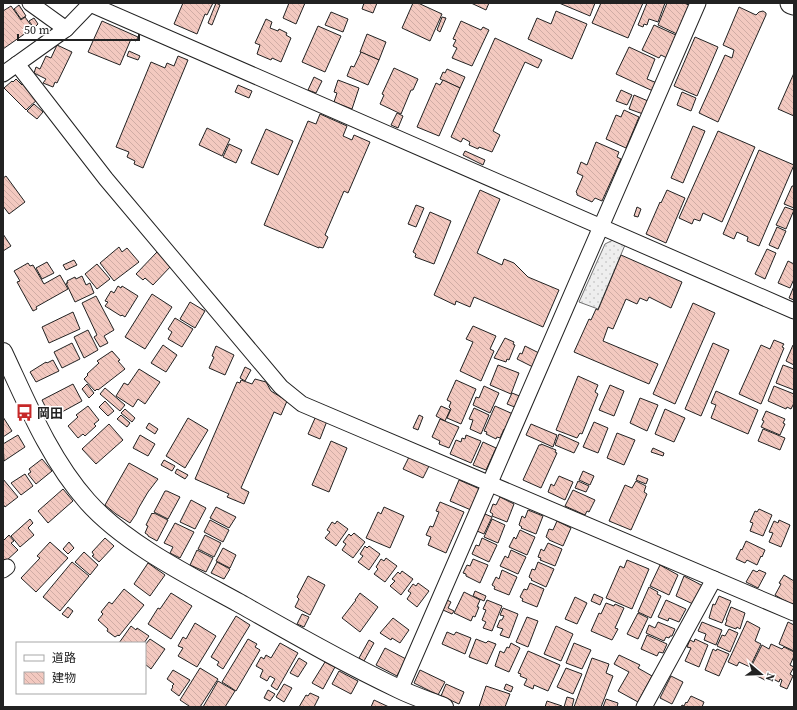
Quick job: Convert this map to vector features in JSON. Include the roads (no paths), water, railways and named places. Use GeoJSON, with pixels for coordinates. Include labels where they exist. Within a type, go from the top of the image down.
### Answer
{"type":"FeatureCollection","features":[{"type":"Feature","properties":{"kind":"street"},"geometry":{"type":"LineString","coordinates":[[30,3],[66,29]]}},
{"type":"Feature","properties":{"kind":"street"},"geometry":{"type":"LineString","coordinates":[[400,690],[698,3]]}},
{"type":"Feature","properties":{"kind":"street"},"geometry":{"type":"LineString","coordinates":[[3,74],[66,29],[90,4],[794,312]]}},
{"type":"Feature","properties":{"kind":"street"},"geometry":{"type":"LineString","coordinates":[[17,64],[106,179],[281,387],[302,404],[794,613]]}},
{"type":"Feature","properties":{"kind":"street"},"geometry":{"type":"LineString","coordinates":[[3,352],[46,441],[57,459],[78,491],[108,522],[147,550],[298,637],[400,690],[444,707]]}},
{"type":"Feature","properties":{"kind":"street"},"geometry":{"type":"LineString","coordinates":[[644,707],[714,579]]}},
{"type":"Feature","properties":{"kind":"place","name":"岡田"},"geometry":{"type":"Point","coordinates":[24,413]}}]}
